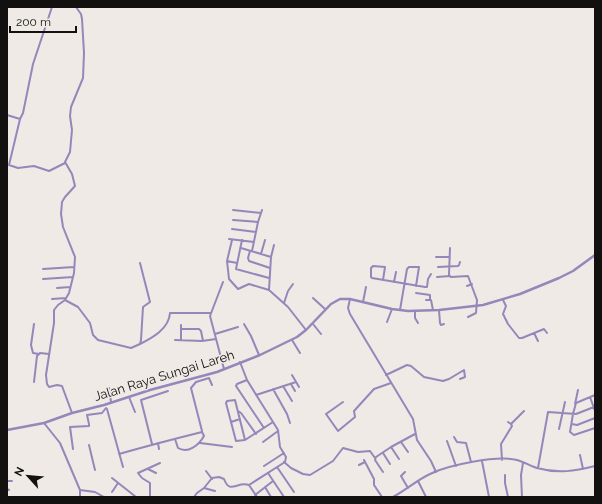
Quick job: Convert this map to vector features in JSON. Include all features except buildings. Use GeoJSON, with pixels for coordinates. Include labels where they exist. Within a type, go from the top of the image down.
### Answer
{"type":"FeatureCollection","features":[{"type":"Feature","properties":{"kind":"street"},"geometry":{"type":"LineString","coordinates":[[52,7],[33,64],[23,113],[20,119],[9,165],[18,168],[34,166],[49,171],[65,163],[70,152],[72,130],[70,116],[71,107],[80,88],[83,76],[82,19],[81,14],[76,7]]}},
{"type":"Feature","properties":{"kind":"street"},"geometry":{"type":"LineString","coordinates":[[7,114],[20,119]]}},
{"type":"Feature","properties":{"kind":"street"},"geometry":{"type":"LineString","coordinates":[[65,163],[72,174],[75,186],[62,202],[61,214],[63,227],[75,257],[75,267],[66,299],[54,310],[54,323],[46,375],[47,386],[62,386],[72,413]]}},
{"type":"Feature","properties":{"kind":"street"},"geometry":{"type":"LineString","coordinates":[[233,210],[262,211],[248,258],[249,261],[270,268]]}},
{"type":"Feature","properties":{"kind":"street"},"geometry":{"type":"LineString","coordinates":[[234,220],[258,222]]}},
{"type":"Feature","properties":{"kind":"street"},"geometry":{"type":"LineString","coordinates":[[232,229],[256,232]]}},
{"type":"Feature","properties":{"kind":"street"},"geometry":{"type":"LineString","coordinates":[[254,242],[231,239],[227,261],[229,280],[237,289],[249,284],[269,290],[284,303],[306,330]]}},
{"type":"Feature","properties":{"kind":"street"},"geometry":{"type":"LineString","coordinates":[[242,240],[236,268],[269,278]]}},
{"type":"Feature","properties":{"kind":"street"},"geometry":{"type":"LineString","coordinates":[[261,254],[265,240]]}},
{"type":"Feature","properties":{"kind":"street"},"geometry":{"type":"LineString","coordinates":[[269,290],[271,257],[274,245]]}},
{"type":"Feature","properties":{"kind":"street"},"geometry":{"type":"LineString","coordinates":[[241,248],[271,257]]}},
{"type":"Feature","properties":{"kind":"street"},"geometry":{"type":"LineString","coordinates":[[450,248],[450,276]]}},
{"type":"Feature","properties":{"kind":"street"},"geometry":{"type":"LineString","coordinates":[[436,472],[431,461],[419,445],[415,434],[413,419],[350,314],[348,308],[350,299],[392,309],[415,311],[440,310],[478,305],[503,300],[559,278],[595,255]]}},
{"type":"Feature","properties":{"kind":"street"},"geometry":{"type":"LineString","coordinates":[[436,257],[449,257]]}},
{"type":"Feature","properties":{"kind":"street"},"geometry":{"type":"LineString","coordinates":[[227,261],[237,263]]}},
{"type":"Feature","properties":{"kind":"street"},"geometry":{"type":"LineString","coordinates":[[140,262],[150,302],[143,307],[140,344]]}},
{"type":"Feature","properties":{"kind":"street"},"geometry":{"type":"LineString","coordinates":[[438,267],[459,266],[460,262]]}},
{"type":"Feature","properties":{"kind":"street"},"geometry":{"type":"LineString","coordinates":[[383,280],[385,267],[373,266],[371,268],[371,277],[383,280],[394,282],[405,283],[416,286],[427,287],[428,279],[431,274]]}},
{"type":"Feature","properties":{"kind":"street"},"geometry":{"type":"LineString","coordinates":[[400,310],[408,268],[414,266],[418,267],[419,269],[416,286]]}},
{"type":"Feature","properties":{"kind":"street"},"geometry":{"type":"LineString","coordinates":[[43,269],[75,267]]}},
{"type":"Feature","properties":{"kind":"street"},"geometry":{"type":"LineString","coordinates":[[394,282],[396,272]]}},
{"type":"Feature","properties":{"kind":"street"},"geometry":{"type":"LineString","coordinates":[[438,277],[467,276],[472,284],[478,305],[476,314],[468,317]]}},
{"type":"Feature","properties":{"kind":"street"},"geometry":{"type":"LineString","coordinates":[[42,279],[73,277]]}},
{"type":"Feature","properties":{"kind":"street"},"geometry":{"type":"LineString","coordinates":[[223,282],[210,318],[224,369]]}},
{"type":"Feature","properties":{"kind":"street"},"geometry":{"type":"LineString","coordinates":[[284,303],[288,290],[293,284]]}},
{"type":"Feature","properties":{"kind":"street"},"geometry":{"type":"LineString","coordinates":[[467,286],[472,284]]}},
{"type":"Feature","properties":{"kind":"street"},"geometry":{"type":"LineString","coordinates":[[57,288],[70,288]]}},
{"type":"Feature","properties":{"kind":"street"},"geometry":{"type":"LineString","coordinates":[[363,302],[366,288]]}},
{"type":"Feature","properties":{"kind":"street"},"geometry":{"type":"LineString","coordinates":[[416,293],[430,295],[433,310]]}},
{"type":"Feature","properties":{"kind":"street"},"geometry":{"type":"LineString","coordinates":[[313,298],[326,310]]}},
{"type":"Feature","properties":{"kind":"street"},"geometry":{"type":"LineString","coordinates":[[52,299],[66,299],[78,307],[90,322],[93,335],[98,340],[131,348],[155,336],[168,322],[170,314],[211,313]]}},
{"type":"Feature","properties":{"kind":"street","name":"Jalan Raya Sungai Lareh"},"geometry":{"type":"LineString","coordinates":[[7,430],[44,423],[111,402],[209,377],[292,340],[313,324],[337,300],[350,299]]}},
{"type":"Feature","properties":{"kind":"street"},"geometry":{"type":"LineString","coordinates":[[503,300],[506,306],[503,314],[506,322],[518,337],[522,338],[544,329],[547,333]]}},
{"type":"Feature","properties":{"kind":"street"},"geometry":{"type":"LineString","coordinates":[[388,322],[392,309]]}},
{"type":"Feature","properties":{"kind":"street"},"geometry":{"type":"LineString","coordinates":[[440,310],[440,323],[441,325],[444,324]]}},
{"type":"Feature","properties":{"kind":"street"},"geometry":{"type":"LineString","coordinates":[[415,311],[415,318],[418,323]]}},
{"type":"Feature","properties":{"kind":"street"},"geometry":{"type":"LineString","coordinates":[[34,324],[31,347],[33,353],[49,354]]}},
{"type":"Feature","properties":{"kind":"street"},"geometry":{"type":"LineString","coordinates":[[244,324],[260,355]]}},
{"type":"Feature","properties":{"kind":"street"},"geometry":{"type":"LineString","coordinates":[[313,324],[321,334]]}},
{"type":"Feature","properties":{"kind":"street"},"geometry":{"type":"LineString","coordinates":[[181,325],[181,340]]}},
{"type":"Feature","properties":{"kind":"street"},"geometry":{"type":"LineString","coordinates":[[215,334],[238,327]]}},
{"type":"Feature","properties":{"kind":"street"},"geometry":{"type":"LineString","coordinates":[[181,328],[199,329],[201,331],[203,341]]}},
{"type":"Feature","properties":{"kind":"street"},"geometry":{"type":"LineString","coordinates":[[534,333],[538,342]]}},
{"type":"Feature","properties":{"kind":"street"},"geometry":{"type":"LineString","coordinates":[[175,340],[203,341],[216,339]]}},
{"type":"Feature","properties":{"kind":"street"},"geometry":{"type":"LineString","coordinates":[[292,340],[300,353]]}},
{"type":"Feature","properties":{"kind":"street"},"geometry":{"type":"LineString","coordinates":[[34,382],[36,358],[39,354]]}},
{"type":"Feature","properties":{"kind":"street"},"geometry":{"type":"LineString","coordinates":[[194,497],[212,479],[221,477],[229,487],[244,484],[249,485],[284,462],[286,457],[280,447],[278,431],[247,380],[240,362]]}},
{"type":"Feature","properties":{"kind":"street"},"geometry":{"type":"LineString","coordinates":[[386,375],[407,365],[411,366],[424,378],[443,381],[464,370],[465,377],[460,379]]}},
{"type":"Feature","properties":{"kind":"street"},"geometry":{"type":"LineString","coordinates":[[292,375],[299,387]]}},
{"type":"Feature","properties":{"kind":"street"},"geometry":{"type":"LineString","coordinates":[[175,438],[180,450],[192,449],[200,443],[204,436],[190,388],[194,383],[209,377],[212,385]]}},
{"type":"Feature","properties":{"kind":"street"},"geometry":{"type":"LineString","coordinates":[[247,380],[237,384],[236,386],[264,428]]}},
{"type":"Feature","properties":{"kind":"street"},"geometry":{"type":"LineString","coordinates":[[256,395],[296,382]]}},
{"type":"Feature","properties":{"kind":"street"},"geometry":{"type":"LineString","coordinates":[[343,402],[326,414],[339,431],[356,417],[353,411],[374,389],[391,383]]}},
{"type":"Feature","properties":{"kind":"street"},"geometry":{"type":"LineString","coordinates":[[291,384],[295,391]]}},
{"type":"Feature","properties":{"kind":"street"},"geometry":{"type":"LineString","coordinates":[[282,386],[292,401]]}},
{"type":"Feature","properties":{"kind":"street"},"geometry":{"type":"LineString","coordinates":[[109,388],[111,402]]}},
{"type":"Feature","properties":{"kind":"street"},"geometry":{"type":"LineString","coordinates":[[273,389],[288,414],[290,423]]}},
{"type":"Feature","properties":{"kind":"street"},"geometry":{"type":"LineString","coordinates":[[578,390],[570,432],[574,435],[595,428]]}},
{"type":"Feature","properties":{"kind":"street"},"geometry":{"type":"LineString","coordinates":[[152,444],[141,400],[168,392]]}},
{"type":"Feature","properties":{"kind":"street"},"geometry":{"type":"LineString","coordinates":[[575,405],[578,402],[595,395]]}},
{"type":"Feature","properties":{"kind":"street"},"geometry":{"type":"LineString","coordinates":[[129,397],[135,412]]}},
{"type":"Feature","properties":{"kind":"street"},"geometry":{"type":"LineString","coordinates":[[590,397],[595,411]]}},
{"type":"Feature","properties":{"kind":"street"},"geometry":{"type":"LineString","coordinates":[[245,440],[234,400],[227,401],[235,440],[245,440],[273,422]]}},
{"type":"Feature","properties":{"kind":"street"},"geometry":{"type":"LineString","coordinates":[[560,429],[565,402]]}},
{"type":"Feature","properties":{"kind":"street"},"geometry":{"type":"LineString","coordinates":[[105,404],[123,467]]}},
{"type":"Feature","properties":{"kind":"street"},"geometry":{"type":"LineString","coordinates":[[538,468],[547,413],[549,411],[573,414],[594,407]]}},
{"type":"Feature","properties":{"kind":"street"},"geometry":{"type":"LineString","coordinates":[[73,449],[70,428],[89,426],[87,415],[102,412],[106,408]]}},
{"type":"Feature","properties":{"kind":"street"},"geometry":{"type":"LineString","coordinates":[[238,411],[256,434]]}},
{"type":"Feature","properties":{"kind":"street"},"geometry":{"type":"LineString","coordinates":[[502,460],[501,444],[512,424],[524,411]]}},
{"type":"Feature","properties":{"kind":"street"},"geometry":{"type":"LineString","coordinates":[[571,424],[577,425],[595,418]]}},
{"type":"Feature","properties":{"kind":"street"},"geometry":{"type":"LineString","coordinates":[[231,422],[240,419]]}},
{"type":"Feature","properties":{"kind":"street"},"geometry":{"type":"LineString","coordinates":[[508,422],[512,424]]}},
{"type":"Feature","properties":{"kind":"street"},"geometry":{"type":"LineString","coordinates":[[44,423],[60,443],[80,490],[80,497]]}},
{"type":"Feature","properties":{"kind":"street"},"geometry":{"type":"LineString","coordinates":[[263,442],[278,431]]}},
{"type":"Feature","properties":{"kind":"street"},"geometry":{"type":"LineString","coordinates":[[119,454],[152,444],[203,432]]}},
{"type":"Feature","properties":{"kind":"street"},"geometry":{"type":"LineString","coordinates":[[375,458],[391,447],[415,434]]}},
{"type":"Feature","properties":{"kind":"street"},"geometry":{"type":"LineString","coordinates":[[454,437],[457,442],[463,441],[466,443],[471,462]]}},
{"type":"Feature","properties":{"kind":"street"},"geometry":{"type":"LineString","coordinates":[[447,441],[456,466]]}},
{"type":"Feature","properties":{"kind":"street"},"geometry":{"type":"LineString","coordinates":[[401,442],[408,452]]}},
{"type":"Feature","properties":{"kind":"street"},"geometry":{"type":"LineString","coordinates":[[158,443],[160,449]]}},
{"type":"Feature","properties":{"kind":"street"},"geometry":{"type":"LineString","coordinates":[[200,443],[232,447]]}},
{"type":"Feature","properties":{"kind":"street"},"geometry":{"type":"LineString","coordinates":[[89,445],[95,470]]}},
{"type":"Feature","properties":{"kind":"street"},"geometry":{"type":"LineString","coordinates":[[391,447],[399,459]]}},
{"type":"Feature","properties":{"kind":"street"},"geometry":{"type":"LineString","coordinates":[[284,462],[295,470],[309,475],[328,464],[343,448],[358,452],[370,451],[383,472]]}},
{"type":"Feature","properties":{"kind":"street"},"geometry":{"type":"LineString","coordinates":[[382,453],[390,464]]}},
{"type":"Feature","properties":{"kind":"street"},"geometry":{"type":"LineString","coordinates":[[264,466],[284,454]]}},
{"type":"Feature","properties":{"kind":"street"},"geometry":{"type":"LineString","coordinates":[[580,455],[583,469]]}},
{"type":"Feature","properties":{"kind":"street"},"geometry":{"type":"LineString","coordinates":[[393,497],[418,481],[436,472],[471,462],[517,460],[538,468],[556,472],[568,472],[595,466]]}},
{"type":"Feature","properties":{"kind":"street"},"geometry":{"type":"LineString","coordinates":[[360,465],[365,461],[374,479],[374,485],[382,497]]}},
{"type":"Feature","properties":{"kind":"street"},"geometry":{"type":"LineString","coordinates":[[482,461],[489,497]]}},
{"type":"Feature","properties":{"kind":"street"},"geometry":{"type":"LineString","coordinates":[[150,497],[150,483],[138,474],[160,463]]}},
{"type":"Feature","properties":{"kind":"street"},"geometry":{"type":"LineString","coordinates":[[522,497],[521,475],[523,463]]}},
{"type":"Feature","properties":{"kind":"street"},"geometry":{"type":"LineString","coordinates":[[277,467],[294,492]]}},
{"type":"Feature","properties":{"kind":"street"},"geometry":{"type":"LineString","coordinates":[[148,469],[156,473]]}},
{"type":"Feature","properties":{"kind":"street"},"geometry":{"type":"LineString","coordinates":[[206,471],[212,479]]}},
{"type":"Feature","properties":{"kind":"street"},"geometry":{"type":"LineString","coordinates":[[401,476],[405,472]]}},
{"type":"Feature","properties":{"kind":"street"},"geometry":{"type":"LineString","coordinates":[[268,473],[284,497]]}},
{"type":"Feature","properties":{"kind":"street"},"geometry":{"type":"LineString","coordinates":[[399,473],[408,488]]}},
{"type":"Feature","properties":{"kind":"street"},"geometry":{"type":"LineString","coordinates":[[505,475],[508,497]]}},
{"type":"Feature","properties":{"kind":"street"},"geometry":{"type":"LineString","coordinates":[[112,478],[136,497]]}},
{"type":"Feature","properties":{"kind":"street"},"geometry":{"type":"LineString","coordinates":[[7,481],[12,481]]}},
{"type":"Feature","properties":{"kind":"street"},"geometry":{"type":"LineString","coordinates":[[249,485],[256,496],[273,481]]}},
{"type":"Feature","properties":{"kind":"street"},"geometry":{"type":"LineString","coordinates":[[418,481],[426,497]]}},
{"type":"Feature","properties":{"kind":"street"},"geometry":{"type":"LineString","coordinates":[[112,492],[118,483]]}},
{"type":"Feature","properties":{"kind":"street"},"geometry":{"type":"LineString","coordinates":[[265,487],[271,497]]}},
{"type":"Feature","properties":{"kind":"street"},"geometry":{"type":"LineString","coordinates":[[204,488],[215,491]]}},
{"type":"Feature","properties":{"kind":"street"},"geometry":{"type":"LineString","coordinates":[[80,490],[95,492],[104,497]]}}]}
